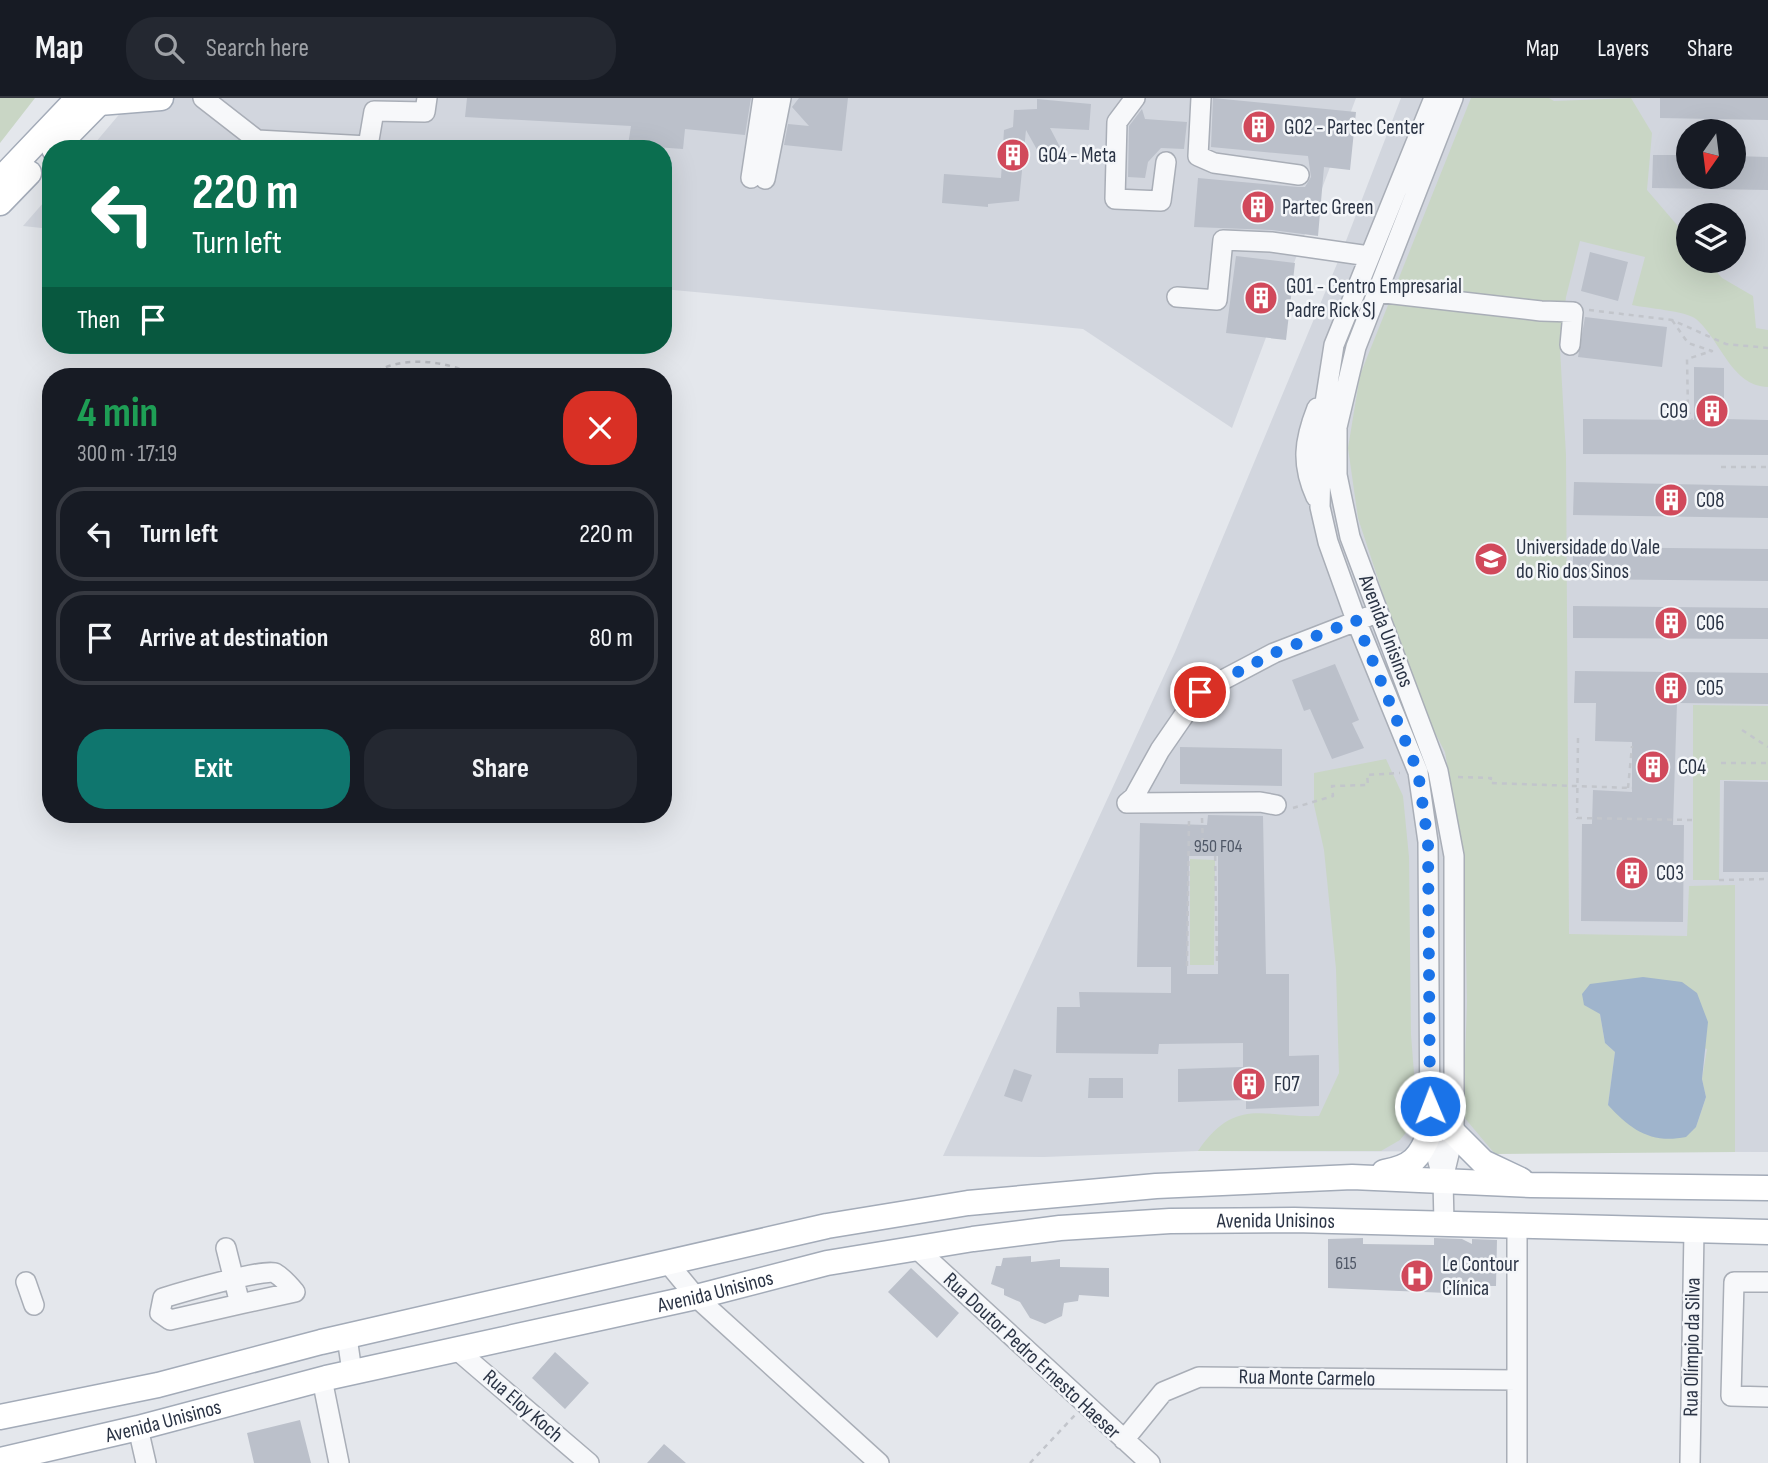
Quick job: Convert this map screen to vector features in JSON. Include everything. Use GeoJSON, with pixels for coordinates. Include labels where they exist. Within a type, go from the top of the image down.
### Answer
{"type":"FeatureCollection","features":[{"type":"Feature","properties":{"kind":"main road"},"geometry":{"type":"LineString","coordinates":[[47,140],[94,100],[156,99]]}},
{"type":"Feature","properties":{"kind":"main road"},"geometry":{"type":"LineString","coordinates":[[60,140],[94,100]]}},
{"type":"Feature","properties":{"kind":"main road"},"geometry":{"type":"LineString","coordinates":[[0,180],[42,144]]}},
{"type":"Feature","properties":{"kind":"main road"},"geometry":{"type":"LineString","coordinates":[[0,202],[42,160]]}},
{"type":"Feature","properties":{"kind":"main road"},"geometry":{"type":"LineString","coordinates":[[1352,1177],[1402,1168],[1416,1161],[1442,1133],[1483,1162],[1531,1185]]}},
{"type":"Feature","properties":{"kind":"main road","name":"Avenida Unisinos"},"geometry":{"type":"LineString","coordinates":[[0,1418],[158,1385],[347,1337],[667,1262],[890,1214],[968,1203],[1156,1186],[1352,1177],[1531,1185],[1768,1188]]}},
{"type":"Feature","properties":{"kind":"main road"},"geometry":{"type":"LineString","coordinates":[[1517,1224],[1520,1205],[1535,1193],[1571,1185]]}},
{"type":"Feature","properties":{"kind":"main road"},"geometry":{"type":"LineString","coordinates":[[1156,1186],[1170,1221]]}},
{"type":"Feature","properties":{"kind":"main road","name":"Avenida Unisinos"},"geometry":{"type":"LineString","coordinates":[[0,1460],[138,1428],[322,1379],[696,1297],[827,1263],[1060,1228],[1170,1221],[1517,1224],[1768,1232]]}},
{"type":"Feature","properties":{"kind":"street"},"geometry":{"type":"LineString","coordinates":[[203,98],[257,140]]}},
{"type":"Feature","properties":{"kind":"street"},"geometry":{"type":"LineString","coordinates":[[369,140],[374,111],[392,105],[425,113],[427,98]]}},
{"type":"Feature","properties":{"kind":"street"},"geometry":{"type":"LineString","coordinates":[[763,98],[758,178],[781,98]]}},
{"type":"Feature","properties":{"kind":"street"},"geometry":{"type":"LineString","coordinates":[[1135,98],[1117,122],[1115,199],[1161,201],[1166,162]]}},
{"type":"Feature","properties":{"kind":"street"},"geometry":{"type":"LineString","coordinates":[[1201,98],[1198,156],[1214,163],[1298,175]]}},
{"type":"Feature","properties":{"kind":"street","name":"Avenida Unisinos"},"geometry":{"type":"LineString","coordinates":[[1434,98],[1334,345],[1312,453],[1328,542],[1356,620],[1418,772],[1428,842],[1444,1223]]}},
{"type":"Feature","properties":{"kind":"street","name":"Avenida Unisinos"},"geometry":{"type":"LineString","coordinates":[[1442,1133],[1454,856],[1438,771],[1350,537],[1337,475],[1337,439],[1342,402],[1356,347],[1453,98]]}},
{"type":"Feature","properties":{"kind":"street"},"geometry":{"type":"LineString","coordinates":[[1177,297],[1217,300],[1223,240],[1271,242],[1369,256]]}},
{"type":"Feature","properties":{"kind":"street"},"geometry":{"type":"LineString","coordinates":[[1376,292],[1541,311],[1573,312],[1570,345]]}},
{"type":"Feature","properties":{"kind":"street"},"geometry":{"type":"LineString","coordinates":[[1283,807],[1260,802],[1132,801],[1160,750],[1200,692],[1274,653],[1356,620],[1378,614]]}},
{"type":"Feature","properties":{"kind":"street"},"geometry":{"type":"LineString","coordinates":[[1517,1224],[1517,1463]]}},
{"type":"Feature","properties":{"kind":"street","name":"Rua Olímpio da Silva"},"geometry":{"type":"LineString","coordinates":[[1690,1463],[1694,1231]]}},
{"type":"Feature","properties":{"kind":"street"},"geometry":{"type":"LineString","coordinates":[[226,1248],[240,1304]]}},
{"type":"Feature","properties":{"kind":"street","name":"Rua Doutor Pedro Ernesto Haeser"},"geometry":{"type":"LineString","coordinates":[[915,1248],[1150,1463]]}},
{"type":"Feature","properties":{"kind":"street"},"geometry":{"type":"LineString","coordinates":[[667,1262],[696,1297],[879,1463]]}},
{"type":"Feature","properties":{"kind":"street"},"geometry":{"type":"LineString","coordinates":[[272,1272],[295,1292],[240,1304],[170,1320],[160,1313],[163,1298],[272,1272]]}},
{"type":"Feature","properties":{"kind":"street"},"geometry":{"type":"LineString","coordinates":[[26,1282],[34,1305]]}},
{"type":"Feature","properties":{"kind":"street"},"geometry":{"type":"LineString","coordinates":[[1768,1282],[1734,1282],[1731,1363],[1731,1396],[1768,1397]]}},
{"type":"Feature","properties":{"kind":"street"},"geometry":{"type":"LineString","coordinates":[[347,1337],[352,1372]]}},
{"type":"Feature","properties":{"kind":"street","name":"Rua Eloy Koch"},"geometry":{"type":"LineString","coordinates":[[457,1350],[589,1463]]}},
{"type":"Feature","properties":{"kind":"street","name":"Rua Monte Carmelo"},"geometry":{"type":"LineString","coordinates":[[1124,1440],[1163,1392],[1199,1377],[1517,1380]]}},
{"type":"Feature","properties":{"kind":"street"},"geometry":{"type":"LineString","coordinates":[[322,1379],[339,1463]]}},
{"type":"Feature","properties":{"kind":"street"},"geometry":{"type":"LineString","coordinates":[[138,1428],[146,1463]]}},
{"type":"Feature","properties":{"kind":"path"},"geometry":{"type":"LineString","coordinates":[[1573,312],[1596,309],[1672,320],[1726,344],[1768,348]]}},
{"type":"Feature","properties":{"kind":"path"},"geometry":{"type":"LineString","coordinates":[[1672,320],[1688,343],[1712,351],[1686,359],[1688,410],[1692,420]]}},
{"type":"Feature","properties":{"kind":"path"},"geometry":{"type":"LineString","coordinates":[[380,368],[411,361],[439,363],[453,368]]}},
{"type":"Feature","properties":{"kind":"path"},"geometry":{"type":"LineString","coordinates":[[1721,467],[1768,467]]}},
{"type":"Feature","properties":{"kind":"path"},"geometry":{"type":"LineString","coordinates":[[1742,730],[1768,747]]}},
{"type":"Feature","properties":{"kind":"path"},"geometry":{"type":"LineString","coordinates":[[1578,738],[1577,818],[1693,820]]}},
{"type":"Feature","properties":{"kind":"path"},"geometry":{"type":"LineString","coordinates":[[1450,777],[1491,778],[1490,783],[1630,788],[1632,746]]}},
{"type":"Feature","properties":{"kind":"path"},"geometry":{"type":"LineString","coordinates":[[1721,763],[1768,763]]}},
{"type":"Feature","properties":{"kind":"path"},"geometry":{"type":"LineString","coordinates":[[1283,807],[1333,796],[1332,786],[1368,785],[1367,775],[1418,772]]}},
{"type":"Feature","properties":{"kind":"path"},"geometry":{"type":"LineString","coordinates":[[1187,966],[1189,816]]}},
{"type":"Feature","properties":{"kind":"path"},"geometry":{"type":"LineString","coordinates":[[1202,816],[1203,848],[1216,848],[1217,963]]}},
{"type":"Feature","properties":{"kind":"path"},"geometry":{"type":"LineString","coordinates":[[1719,880],[1768,879]]}},
{"type":"Feature","properties":{"kind":"path"},"geometry":{"type":"LineString","coordinates":[[1030,1463],[1085,1405]]}},
{"type":"Feature","properties":{"kind":"shaded area"},"geometry":{"type":"Polygon","coordinates":[[[133,98],[1356,98],[1232,428],[1083,329],[672,290],[672,140],[98,140],[133,98]]]}},
{"type":"Feature","properties":{"kind":"shaded area","name":"Universidade do Vale do Rio dos Sinos"},"geometry":{"type":"Polygon","coordinates":[[[1401,98],[1768,98],[1768,1152],[1198,1151],[1044,1157],[943,1156],[1175,652],[1339,259],[1401,98]]]}},
{"type":"Feature","properties":{"kind":"shaded area"},"geometry":{"type":"Polygon","coordinates":[[[42,204],[42,228],[23,226],[42,204]]]}},
{"type":"Feature","properties":{"kind":"green space"},"geometry":{"type":"Polygon","coordinates":[[[0,98],[35,98],[0,143],[0,98]]]}},
{"type":"Feature","properties":{"kind":"green space"},"geometry":{"type":"Polygon","coordinates":[[[1471,98],[1549,98],[1554,101],[1631,98],[1652,133],[1647,190],[1676,224],[1676,273],[1718,273],[1753,296],[1756,328],[1768,330],[1768,387],[1755,385],[1736,371],[1696,319],[1675,312],[1632,305],[1645,257],[1580,241],[1566,297],[1560,349],[1566,455],[1569,934],[1687,936],[1689,886],[1735,885],[1735,1152],[1495,1154],[1463,1116],[1467,1002],[1465,902],[1459,836],[1445,752],[1434,731],[1384,597],[1358,518],[1348,448],[1360,375],[1471,98]],[[1600,1014],[1605,1043],[1615,1052],[1608,1105],[1696,1127],[1706,1097],[1702,1079],[1707,1049],[1600,1014]]]}},
{"type":"Feature","properties":{"kind":"green space"},"geometry":{"type":"Polygon","coordinates":[[[1693,705],[1768,706],[1768,780],[1720,780],[1719,880],[1693,880],[1693,705]]]}},
{"type":"Feature","properties":{"kind":"green space"},"geometry":{"type":"Polygon","coordinates":[[[1386,759],[1403,796],[1409,857],[1411,1035],[1416,1098],[1412,1125],[1400,1140],[1381,1151],[1198,1151],[1212,1134],[1238,1116],[1266,1113],[1319,1116],[1339,1073],[1336,969],[1324,850],[1314,805],[1314,773],[1386,759]]]}},
{"type":"Feature","properties":{"kind":"green space"},"geometry":{"type":"Polygon","coordinates":[[[1190,859],[1215,860],[1214,965],[1190,965],[1190,859]]]}},
{"type":"Feature","properties":{"kind":"water"},"geometry":{"type":"Polygon","coordinates":[[[1643,977],[1682,982],[1697,993],[1708,1022],[1702,1079],[1706,1097],[1696,1127],[1686,1137],[1652,1137],[1625,1122],[1608,1105],[1615,1052],[1605,1043],[1600,1014],[1584,1005],[1582,994],[1590,984],[1643,977]]]}},
{"type":"Feature","properties":{"kind":"building"},"geometry":{"type":"Polygon","coordinates":[[[467,98],[751,98],[745,135],[685,129],[683,149],[672,148],[672,140],[629,140],[631,126],[465,117],[467,98]]]}},
{"type":"Feature","properties":{"kind":"building"},"geometry":{"type":"Polygon","coordinates":[[[799,98],[848,98],[842,151],[784,145],[788,124],[809,126],[792,107],[799,98]]]}},
{"type":"Feature","properties":{"kind":"building"},"geometry":{"type":"Polygon","coordinates":[[[1213,98],[1356,112],[1350,170],[1324,167],[1318,236],[1272,230],[1194,227],[1198,178],[1305,187],[1311,177],[1308,156],[1211,147],[1213,98]]]}},
{"type":"Feature","properties":{"kind":"building"},"geometry":{"type":"Polygon","coordinates":[[[1660,98],[1768,98],[1768,120],[1660,118],[1660,98]]]}},
{"type":"Feature","properties":{"kind":"building","name":"G04 - Meta"},"geometry":{"type":"Polygon","coordinates":[[[1037,99],[1091,104],[1089,130],[1050,128],[1060,147],[1045,164],[1026,130],[1019,201],[988,204],[988,207],[942,203],[944,174],[1001,178],[1004,130],[1013,127],[1014,110],[1037,109],[1037,99]]]}},
{"type":"Feature","properties":{"kind":"building"},"geometry":{"type":"Polygon","coordinates":[[[1142,109],[1145,119],[1187,122],[1184,149],[1161,148],[1148,162],[1145,178],[1128,177],[1129,126],[1142,109]]]}},
{"type":"Feature","properties":{"kind":"building"},"geometry":{"type":"Polygon","coordinates":[[[1653,155],[1676,155],[1676,188],[1652,188],[1653,155]]]}},
{"type":"Feature","properties":{"kind":"building"},"geometry":{"type":"Polygon","coordinates":[[[1746,156],[1768,157],[1768,190],[1710,189],[1746,189],[1746,156]]]}},
{"type":"Feature","properties":{"kind":"building"},"geometry":{"type":"Polygon","coordinates":[[[1590,252],[1628,262],[1618,301],[1581,291],[1590,252]]]}},
{"type":"Feature","properties":{"kind":"building","name":"G01 - Centro Empresarial Padre Rick SJ"},"geometry":{"type":"Polygon","coordinates":[[[1236,256],[1295,263],[1286,340],[1226,333],[1236,256]]]}},
{"type":"Feature","properties":{"kind":"building"},"geometry":{"type":"Polygon","coordinates":[[[1585,317],[1667,327],[1662,367],[1578,357],[1585,317]]]}},
{"type":"Feature","properties":{"kind":"building","name":"C09"},"geometry":{"type":"Polygon","coordinates":[[[1694,367],[1724,368],[1724,419],[1768,420],[1768,455],[1583,454],[1583,419],[1694,420],[1694,367]]]}},
{"type":"Feature","properties":{"kind":"building","name":"C08"},"geometry":{"type":"Polygon","coordinates":[[[1574,482],[1768,486],[1768,518],[1573,515],[1574,482]]]}},
{"type":"Feature","properties":{"kind":"building"},"geometry":{"type":"Polygon","coordinates":[[[1573,547],[1768,549],[1768,581],[1573,579],[1573,547]]]}},
{"type":"Feature","properties":{"kind":"building","name":"C06"},"geometry":{"type":"Polygon","coordinates":[[[1573,606],[1768,608],[1768,639],[1573,638],[1573,606]]]}},
{"type":"Feature","properties":{"kind":"building"},"geometry":{"type":"Polygon","coordinates":[[[1335,664],[1359,720],[1352,723],[1364,748],[1332,759],[1310,709],[1304,711],[1292,680],[1335,664]]]}},
{"type":"Feature","properties":{"kind":"building"},"geometry":{"type":"Polygon","coordinates":[[[1575,671],[1768,673],[1768,704],[1677,703],[1673,825],[1684,825],[1683,922],[1581,921],[1582,824],[1592,824],[1593,790],[1632,792],[1632,742],[1595,741],[1596,703],[1574,703],[1575,671]]]}},
{"type":"Feature","properties":{"kind":"building"},"geometry":{"type":"Polygon","coordinates":[[[1180,747],[1282,749],[1282,786],[1180,784],[1180,747]]]}},
{"type":"Feature","properties":{"kind":"building"},"geometry":{"type":"Polygon","coordinates":[[[1724,781],[1768,782],[1768,872],[1723,872],[1724,781]]]}},
{"type":"Feature","properties":{"kind":"building"},"geometry":{"type":"Polygon","coordinates":[[[1208,815],[1263,816],[1266,974],[1289,974],[1289,1056],[1319,1055],[1319,1106],[1246,1109],[1246,1100],[1178,1102],[1178,1069],[1243,1067],[1243,1043],[1159,1044],[1158,1054],[1056,1053],[1057,1007],[1080,1007],[1079,992],[1171,993],[1171,967],[1137,967],[1140,823],[1207,825],[1208,815]],[[1189,856],[1187,974],[1218,974],[1218,856],[1189,856]]]}},
{"type":"Feature","properties":{"kind":"building"},"geometry":{"type":"Polygon","coordinates":[[[1014,1069],[1032,1075],[1022,1102],[1004,1096],[1014,1069]]]}},
{"type":"Feature","properties":{"kind":"building"},"geometry":{"type":"Polygon","coordinates":[[[1089,1078],[1123,1078],[1123,1098],[1088,1098],[1089,1078]]]}},
{"type":"Feature","properties":{"kind":"building"},"geometry":{"type":"Polygon","coordinates":[[[1363,1238],[1363,1244],[1434,1245],[1434,1238],[1462,1239],[1472,1244],[1472,1239],[1497,1240],[1496,1286],[1471,1286],[1471,1294],[1328,1288],[1328,1239],[1363,1238]]]}},
{"type":"Feature","properties":{"kind":"building"},"geometry":{"type":"Polygon","coordinates":[[[1031,1256],[1031,1262],[1060,1259],[1060,1267],[1109,1268],[1109,1297],[1079,1295],[1078,1301],[1064,1303],[1062,1316],[1045,1324],[1030,1318],[1020,1302],[1004,1295],[1004,1289],[991,1284],[996,1266],[1001,1266],[1003,1258],[1031,1256]]]}},
{"type":"Feature","properties":{"kind":"building"},"geometry":{"type":"Polygon","coordinates":[[[911,1268],[959,1313],[937,1338],[888,1292],[911,1268]]]}},
{"type":"Feature","properties":{"kind":"building"},"geometry":{"type":"Polygon","coordinates":[[[555,1352],[589,1383],[565,1409],[532,1378],[555,1352]]]}},
{"type":"Feature","properties":{"kind":"building"},"geometry":{"type":"Polygon","coordinates":[[[300,1420],[311,1463],[254,1463],[247,1433],[300,1420]]]}},
{"type":"Feature","properties":{"kind":"building"},"geometry":{"type":"Polygon","coordinates":[[[664,1444],[686,1463],[647,1463],[664,1444]]]}},
{"type":"Feature","properties":{"kind":"place","name":"G02 - Partec Center"},"geometry":{"type":"Point","coordinates":[1259,127]}},
{"type":"Feature","properties":{"kind":"place","name":"G04 - Meta"},"geometry":{"type":"Point","coordinates":[1013,155]}},
{"type":"Feature","properties":{"kind":"place","name":"Partec Green"},"geometry":{"type":"Point","coordinates":[1258,207]}},
{"type":"Feature","properties":{"kind":"place","name":"G01 - Centro Empresarial Padre Rick SJ"},"geometry":{"type":"Point","coordinates":[1261,298]}},
{"type":"Feature","properties":{"kind":"place","name":"C09"},"geometry":{"type":"Point","coordinates":[1712,411]}},
{"type":"Feature","properties":{"kind":"place","name":"C08"},"geometry":{"type":"Point","coordinates":[1671,500]}},
{"type":"Feature","properties":{"kind":"place","name":"Universidade do Vale do Rio dos Sinos"},"geometry":{"type":"Point","coordinates":[1491,559]}},
{"type":"Feature","properties":{"kind":"place","name":"C06"},"geometry":{"type":"Point","coordinates":[1671,623]}},
{"type":"Feature","properties":{"kind":"place","name":"C05"},"geometry":{"type":"Point","coordinates":[1671,688]}},
{"type":"Feature","properties":{"kind":"place","name":"C04"},"geometry":{"type":"Point","coordinates":[1653,767]}},
{"type":"Feature","properties":{"kind":"place","name":"C03"},"geometry":{"type":"Point","coordinates":[1632,873]}},
{"type":"Feature","properties":{"kind":"place","name":"F07"},"geometry":{"type":"Point","coordinates":[1249,1084]}},
{"type":"Feature","properties":{"kind":"place","name":"Le Contour Clínica"},"geometry":{"type":"Point","coordinates":[1417,1276]}},
{"type":"Feature","properties":{"kind":"route"},"geometry":{"type":"LineString","coordinates":[[1200,692],[1274,653],[1356,620],[1418,772],[1428,842],[1430,1106]]}}]}
